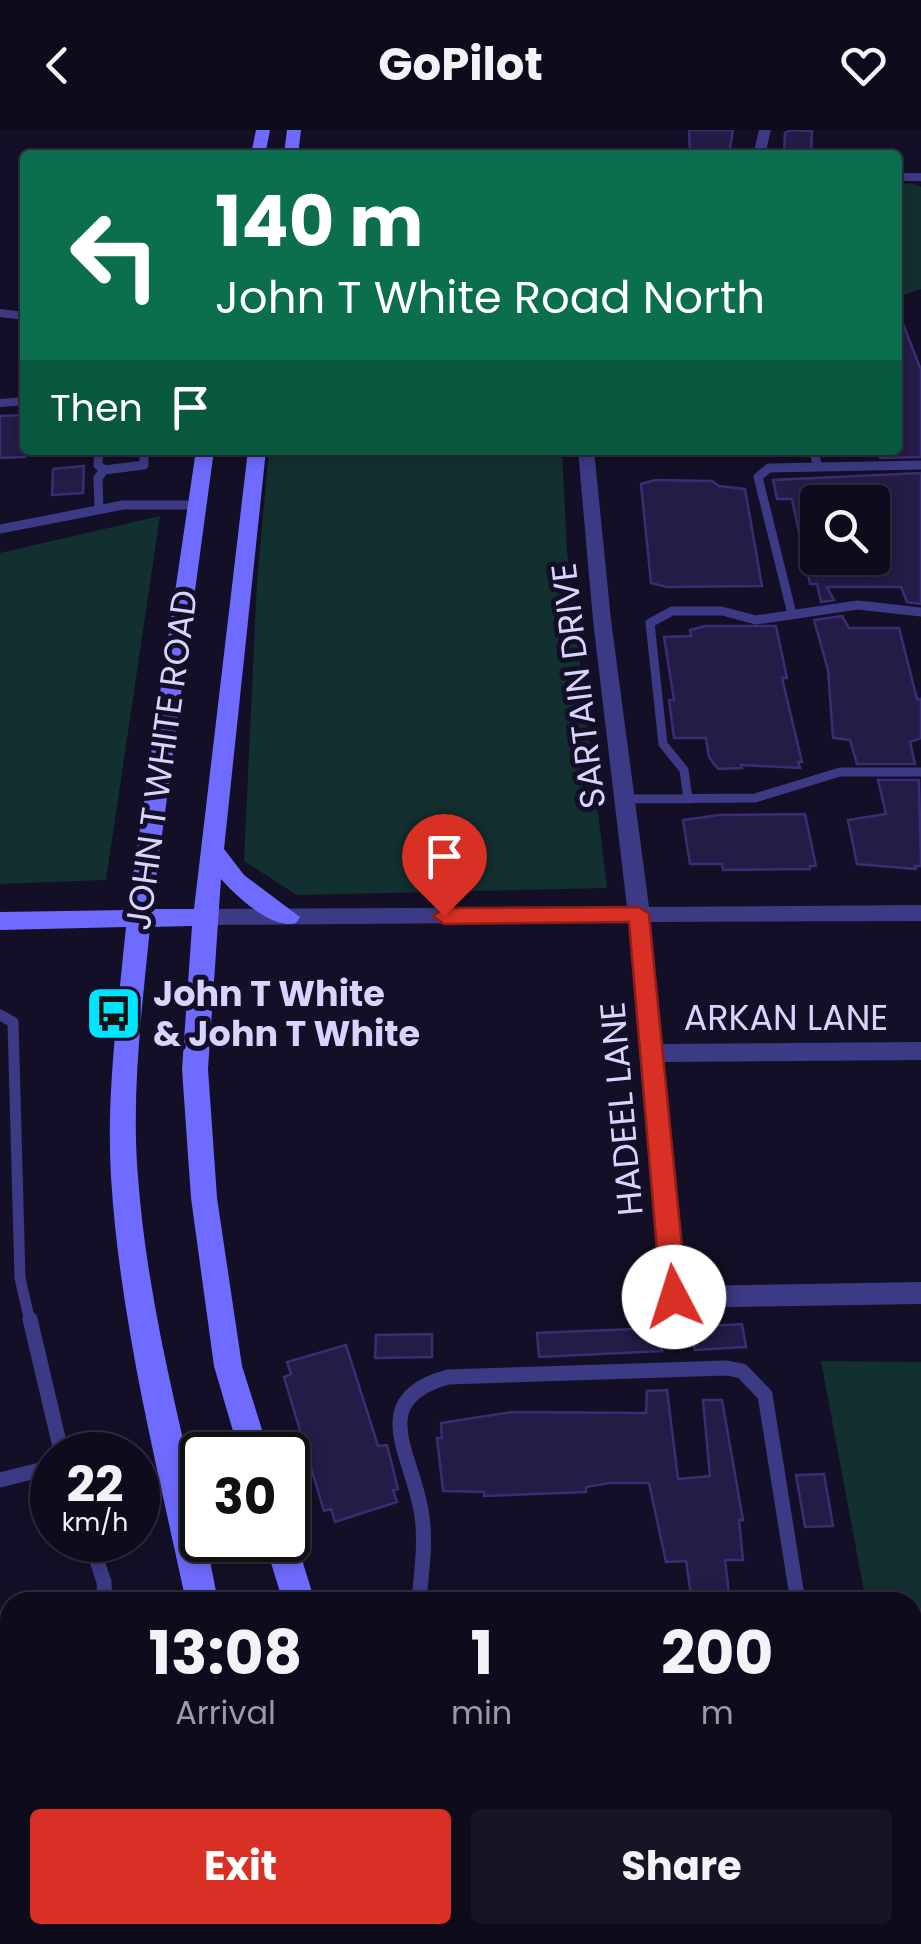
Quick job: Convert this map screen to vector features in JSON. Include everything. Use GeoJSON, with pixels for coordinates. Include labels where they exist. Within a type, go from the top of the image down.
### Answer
{"type":"FeatureCollection","features":[{"type":"Feature","properties":{"kind":"main road","name":"JOHN T WHITE ROAD"},"geometry":{"type":"LineString","coordinates":[[200,1592],[142,1330],[124,1176],[123,1084],[139,918],[204,455]]}},
{"type":"Feature","properties":{"kind":"main road","name":"JOHN T WHITE ROAD"},"geometry":{"type":"LineString","coordinates":[[248,1432],[228,1366],[198,1134],[196,1015],[256,455]]}},
{"type":"Feature","properties":{"kind":"main road"},"geometry":{"type":"LineString","coordinates":[[213,849],[226,874],[243,891],[288,917]]}},
{"type":"Feature","properties":{"kind":"main road"},"geometry":{"type":"LineString","coordinates":[[0,921],[205,917]]}},
{"type":"Feature","properties":{"kind":"main road"},"geometry":{"type":"LineString","coordinates":[[287,1562],[296,1592]]}},
{"type":"Feature","properties":{"kind":"street","name":"SARTAIN DRIVE"},"geometry":{"type":"LineString","coordinates":[[587,455],[639,914]]}},
{"type":"Feature","properties":{"kind":"street"},"geometry":{"type":"LineString","coordinates":[[205,917],[921,913]]}},
{"type":"Feature","properties":{"kind":"street","name":"HADEEL LANE"},"geometry":{"type":"LineString","coordinates":[[639,914],[674,1297],[921,1292]]}},
{"type":"Feature","properties":{"kind":"street","name":"ARKAN LANE"},"geometry":{"type":"LineString","coordinates":[[651,1053],[921,1051]]}},
{"type":"Feature","properties":{"kind":"lane"},"geometry":{"type":"LineString","coordinates":[[99,455],[98,465],[104,470]]}},
{"type":"Feature","properties":{"kind":"lane"},"geometry":{"type":"LineString","coordinates":[[98,510],[98,478],[104,470],[144,465],[144,455]]}},
{"type":"Feature","properties":{"kind":"lane"},"geometry":{"type":"LineString","coordinates":[[815,455],[818,466]]}},
{"type":"Feature","properties":{"kind":"lane"},"geometry":{"type":"LineString","coordinates":[[792,614],[758,477],[769,468],[921,465]]}},
{"type":"Feature","properties":{"kind":"lane"},"geometry":{"type":"LineString","coordinates":[[0,529],[152,503],[196,505]]}},
{"type":"Feature","properties":{"kind":"lane"},"geometry":{"type":"LineString","coordinates":[[688,799],[684,770],[663,744],[650,623],[672,611],[722,610],[756,620],[858,605],[921,612]]}},
{"type":"Feature","properties":{"kind":"lane"},"geometry":{"type":"LineString","coordinates":[[624,800],[755,798],[840,772],[921,772]]}},
{"type":"Feature","properties":{"kind":"lane"},"geometry":{"type":"LineString","coordinates":[[0,1015],[14,1022],[20,1278],[57,1432]]}},
{"type":"Feature","properties":{"kind":"lane"},"geometry":{"type":"LineString","coordinates":[[419,1592],[422,1510],[404,1454],[399,1421],[402,1401],[412,1388],[448,1378],[727,1368],[742,1370],[765,1395],[796,1592]]}},
{"type":"Feature","properties":{"kind":"lane"},"geometry":{"type":"LineString","coordinates":[[0,1480],[30,1472]]}},
{"type":"Feature","properties":{"kind":"lane"},"geometry":{"type":"LineString","coordinates":[[97,1562],[104,1592]]}},
{"type":"Feature","properties":{"kind":"green space"},"geometry":{"type":"Polygon","coordinates":[[[902,184],[921,187],[921,289],[902,296],[902,184]]]}},
{"type":"Feature","properties":{"kind":"green space"},"geometry":{"type":"Polygon","coordinates":[[[269,455],[562,455],[567,552],[607,888],[297,895],[244,861],[257,581],[269,455]]]}},
{"type":"Feature","properties":{"kind":"green space"},"geometry":{"type":"Polygon","coordinates":[[[160,516],[106,880],[0,884],[0,553],[160,516]]]}},
{"type":"Feature","properties":{"kind":"green space"},"geometry":{"type":"Polygon","coordinates":[[[821,1361],[921,1362],[921,1592],[864,1592],[821,1361]]]}},
{"type":"Feature","properties":{"kind":"building"},"geometry":{"type":"Polygon","coordinates":[[[689,130],[733,130],[730,150],[690,150],[689,130]]]}},
{"type":"Feature","properties":{"kind":"building"},"geometry":{"type":"Polygon","coordinates":[[[812,131],[811,150],[784,150],[785,133],[812,131]]]}},
{"type":"Feature","properties":{"kind":"building"},"geometry":{"type":"Polygon","coordinates":[[[902,321],[921,370],[921,457],[879,455],[902,455],[902,321]]]}},
{"type":"Feature","properties":{"kind":"building"},"geometry":{"type":"Polygon","coordinates":[[[20,415],[20,455],[25,457],[0,458],[0,416],[20,415]]]}},
{"type":"Feature","properties":{"kind":"building"},"geometry":{"type":"Polygon","coordinates":[[[84,466],[83,493],[52,495],[53,469],[84,466]]]}},
{"type":"Feature","properties":{"kind":"building"},"geometry":{"type":"Polygon","coordinates":[[[921,473],[921,604],[907,602],[901,587],[827,587],[834,600],[821,602],[817,584],[810,584],[808,575],[890,575],[890,485],[800,485],[800,537],[792,499],[777,499],[773,480],[921,473]]]}},
{"type":"Feature","properties":{"kind":"building"},"geometry":{"type":"Polygon","coordinates":[[[655,480],[712,481],[719,486],[745,489],[762,586],[667,587],[651,583],[641,484],[655,480]]]}},
{"type":"Feature","properties":{"kind":"building"},"geometry":{"type":"Polygon","coordinates":[[[842,616],[849,628],[899,628],[917,699],[921,699],[921,738],[910,742],[915,764],[857,764],[850,740],[833,738],[828,670],[814,620],[842,616]]]}},
{"type":"Feature","properties":{"kind":"building"},"geometry":{"type":"Polygon","coordinates":[[[705,626],[776,626],[800,768],[741,765],[742,768],[718,769],[709,757],[706,738],[674,738],[669,700],[674,700],[664,637],[691,636],[690,630],[705,626]]]}},
{"type":"Feature","properties":{"kind":"building"},"geometry":{"type":"Polygon","coordinates":[[[878,780],[919,780],[921,866],[915,866],[916,869],[857,864],[848,820],[886,814],[878,780]]]}},
{"type":"Feature","properties":{"kind":"building"},"geometry":{"type":"Polygon","coordinates":[[[805,814],[816,866],[810,869],[723,870],[722,864],[690,864],[683,820],[719,815],[805,814]]]}},
{"type":"Feature","properties":{"kind":"building"},"geometry":{"type":"Polygon","coordinates":[[[742,1324],[746,1347],[695,1350],[691,1327],[742,1324]]]}},
{"type":"Feature","properties":{"kind":"building"},"geometry":{"type":"Polygon","coordinates":[[[659,1328],[662,1351],[539,1357],[537,1333],[659,1328]]]}},
{"type":"Feature","properties":{"kind":"building"},"geometry":{"type":"Polygon","coordinates":[[[432,1334],[432,1357],[375,1358],[376,1335],[432,1334]]]}},
{"type":"Feature","properties":{"kind":"building"},"geometry":{"type":"Polygon","coordinates":[[[346,1345],[378,1446],[387,1445],[398,1489],[393,1490],[397,1502],[335,1522],[331,1509],[324,1511],[310,1464],[310,1432],[300,1432],[284,1377],[291,1374],[287,1362],[346,1345]]]}},
{"type":"Feature","properties":{"kind":"building"},"geometry":{"type":"Polygon","coordinates":[[[667,1390],[678,1479],[710,1476],[703,1400],[722,1400],[743,1520],[739,1520],[743,1560],[725,1560],[729,1592],[691,1592],[686,1561],[666,1562],[649,1483],[610,1483],[586,1487],[586,1492],[484,1496],[484,1492],[443,1491],[437,1438],[442,1438],[441,1423],[512,1412],[646,1413],[647,1391],[667,1390]]]}},
{"type":"Feature","properties":{"kind":"building"},"geometry":{"type":"Polygon","coordinates":[[[824,1474],[833,1526],[805,1527],[796,1475],[824,1474]]]}},
{"type":"Feature","properties":{"kind":"place","name":"John T White & John T White"},"geometry":{"type":"Point","coordinates":[114,1013]}},
{"type":"Feature","properties":{"kind":"route"},"geometry":{"type":"LineString","coordinates":[[444,916],[639,914],[674,1297]]}}]}
